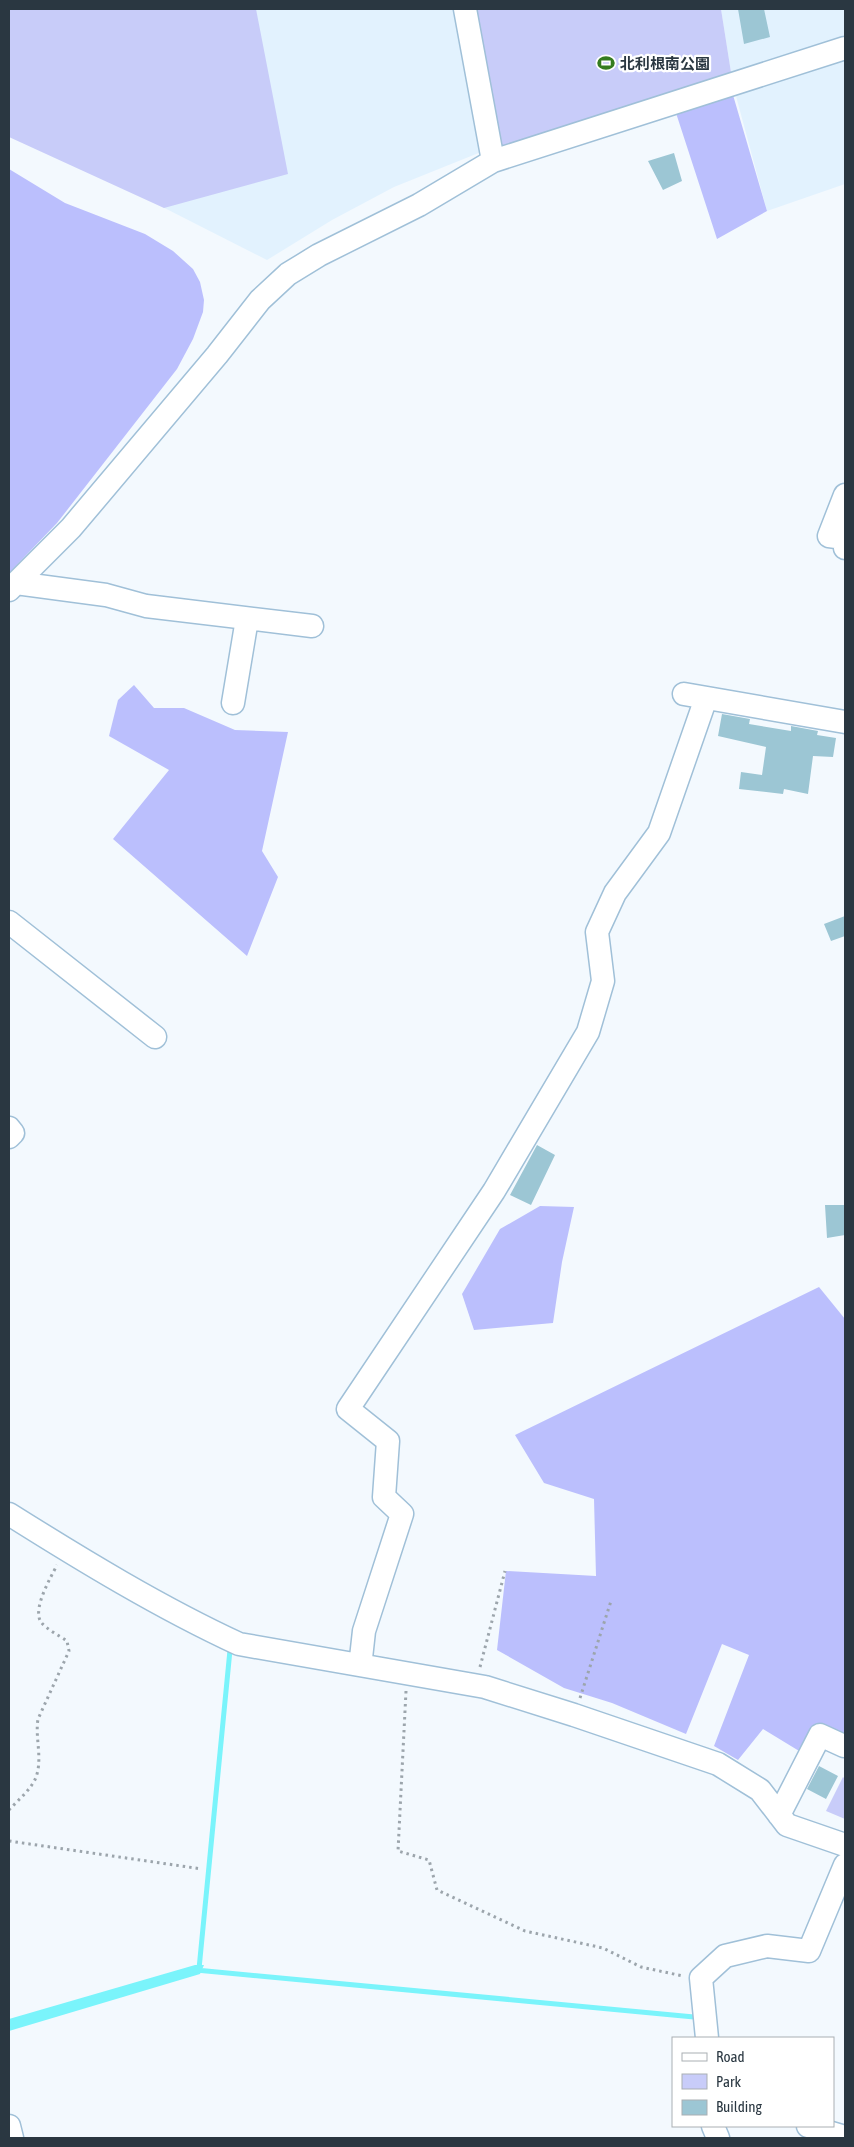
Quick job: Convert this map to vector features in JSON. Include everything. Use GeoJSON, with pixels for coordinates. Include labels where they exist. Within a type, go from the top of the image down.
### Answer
{"type":"FeatureCollection","features":[{"type":"Feature","properties":{"kind":"street"},"geometry":{"type":"LineString","coordinates":[[465,9],[493,161]]}},
{"type":"Feature","properties":{"kind":"street"},"geometry":{"type":"LineString","coordinates":[[12,586],[70,528],[217,355],[260,300],[288,274],[320,255],[419,204],[493,161],[845,48]]}},
{"type":"Feature","properties":{"kind":"street"},"geometry":{"type":"LineString","coordinates":[[845,494],[829,536],[845,541]]}},
{"type":"Feature","properties":{"kind":"street"},"geometry":{"type":"LineString","coordinates":[[12,586],[106,595],[146,606],[312,626]]}},
{"type":"Feature","properties":{"kind":"street"},"geometry":{"type":"LineString","coordinates":[[233,703],[248,618]]}},
{"type":"Feature","properties":{"kind":"street"},"geometry":{"type":"LineString","coordinates":[[684,694],[845,722]]}},
{"type":"Feature","properties":{"kind":"street"},"geometry":{"type":"LineString","coordinates":[[358,1664],[361,1658],[364,1631],[402,1514],[384,1496],[388,1441],[348,1409],[494,1191],[588,1032],[603,981],[597,932],[615,893],[659,833],[706,698]]}},
{"type":"Feature","properties":{"kind":"street"},"geometry":{"type":"LineString","coordinates":[[9,922],[155,1037]]}},
{"type":"Feature","properties":{"kind":"street"},"geometry":{"type":"LineString","coordinates":[[9,1128],[13,1133],[9,1137]]}},
{"type":"Feature","properties":{"kind":"street"},"geometry":{"type":"LineString","coordinates":[[9,1514],[64,1548],[213,1632],[239,1644],[475,1685],[574,1715],[718,1764],[760,1790],[787,1825],[845,1845]]}},
{"type":"Feature","properties":{"kind":"street"},"geometry":{"type":"LineString","coordinates":[[779,1815],[820,1735],[844,1746]]}},
{"type":"Feature","properties":{"kind":"street"},"geometry":{"type":"LineString","coordinates":[[707,2037],[701,1978],[726,1956],[767,1946],[809,1951],[845,1864]]}},
{"type":"Feature","properties":{"kind":"street"},"geometry":{"type":"LineString","coordinates":[[9,2126],[12,2138]]}},
{"type":"Feature","properties":{"kind":"street"},"geometry":{"type":"LineString","coordinates":[[811,2127],[845,2137]]}},
{"type":"Feature","properties":{"kind":"path"},"geometry":{"type":"LineString","coordinates":[[9,1810],[32,1784],[37,1774],[36,1731],[38,1719],[69,1651],[67,1641],[41,1622],[38,1615],[44,1591],[64,1548]]}},
{"type":"Feature","properties":{"kind":"path"},"geometry":{"type":"LineString","coordinates":[[475,1685],[504,1571]]}},
{"type":"Feature","properties":{"kind":"path"},"geometry":{"type":"LineString","coordinates":[[574,1715],[611,1601]]}},
{"type":"Feature","properties":{"kind":"path"},"geometry":{"type":"LineString","coordinates":[[407,1673],[398,1851],[429,1860],[437,1890],[525,1932],[603,1948],[642,1967],[702,1979]]}},
{"type":"Feature","properties":{"kind":"path"},"geometry":{"type":"LineString","coordinates":[[9,1842],[202,1869]]}},
{"type":"Feature","properties":{"kind":"shaded area"},"geometry":{"type":"Polygon","coordinates":[[[9,9],[465,9],[491,148],[394,187],[332,220],[267,260],[9,129],[9,9]]]}},
{"type":"Feature","properties":{"kind":"shaded area"},"geometry":{"type":"Polygon","coordinates":[[[721,9],[845,9],[845,184],[767,211],[733,85],[721,9]]]}},
{"type":"Feature","properties":{"kind":"shaded area"},"geometry":{"type":"Polygon","coordinates":[[[733,95],[767,211],[717,239],[676,113],[733,95]]]}},
{"type":"Feature","properties":{"kind":"shaded area"},"geometry":{"type":"Polygon","coordinates":[[[9,169],[65,203],[145,234],[173,251],[193,269],[200,282],[204,300],[203,312],[193,339],[177,369],[57,523],[9,573],[9,169]]]}},
{"type":"Feature","properties":{"kind":"shaded area"},"geometry":{"type":"Polygon","coordinates":[[[134,685],[154,708],[184,708],[235,730],[288,732],[262,851],[278,877],[247,956],[113,839],[169,770],[109,736],[118,700],[134,685]]]}},
{"type":"Feature","properties":{"kind":"shaded area"},"geometry":{"type":"Polygon","coordinates":[[[540,1206],[574,1207],[562,1262],[553,1323],[474,1330],[462,1294],[500,1229],[540,1206]]]}},
{"type":"Feature","properties":{"kind":"shaded area"},"geometry":{"type":"Polygon","coordinates":[[[819,1287],[845,1319],[845,1742],[820,1735],[809,1757],[763,1729],[738,1760],[714,1746],[749,1655],[722,1644],[686,1734],[612,1703],[564,1688],[497,1650],[506,1571],[596,1576],[594,1499],[544,1483],[515,1435],[819,1287]]]}},
{"type":"Feature","properties":{"kind":"shaded area"},"geometry":{"type":"Polygon","coordinates":[[[195,1965],[204,1965],[200,1974],[9,2031],[9,2019],[195,1965]]]}},
{"type":"Feature","properties":{"kind":"green space"},"geometry":{"type":"Polygon","coordinates":[[[9,9],[256,9],[288,174],[164,208],[9,137],[9,9]]]}},
{"type":"Feature","properties":{"kind":"green space","name":"北利根南公園"},"geometry":{"type":"Polygon","coordinates":[[[465,9],[721,9],[733,85],[493,161],[465,9]]]}},
{"type":"Feature","properties":{"kind":"green space"},"geometry":{"type":"Polygon","coordinates":[[[843,1777],[845,1779],[845,1819],[826,1811],[843,1777]]]}},
{"type":"Feature","properties":{"kind":"building"},"geometry":{"type":"Polygon","coordinates":[[[738,9],[764,9],[770,37],[744,44],[738,9]]]}},
{"type":"Feature","properties":{"kind":"building"},"geometry":{"type":"Polygon","coordinates":[[[674,153],[682,181],[663,190],[648,161],[674,153]]]}},
{"type":"Feature","properties":{"kind":"building"},"geometry":{"type":"Polygon","coordinates":[[[722,714],[750,719],[749,724],[791,731],[791,726],[818,731],[817,735],[836,738],[833,757],[813,756],[808,794],[784,789],[783,794],[739,789],[741,772],[762,775],[766,747],[718,736],[722,714]]]}},
{"type":"Feature","properties":{"kind":"building"},"geometry":{"type":"Polygon","coordinates":[[[845,916],[845,936],[831,941],[824,924],[845,916]]]}},
{"type":"Feature","properties":{"kind":"building"},"geometry":{"type":"Polygon","coordinates":[[[537,1145],[555,1155],[531,1205],[510,1195],[537,1145]]]}},
{"type":"Feature","properties":{"kind":"building"},"geometry":{"type":"Polygon","coordinates":[[[825,1205],[845,1205],[845,1235],[827,1238],[825,1205]]]}},
{"type":"Feature","properties":{"kind":"building"},"geometry":{"type":"Polygon","coordinates":[[[819,1766],[838,1776],[826,1799],[807,1789],[819,1766]]]}},
{"type":"Feature","properties":{"kind":"waterway"},"geometry":{"type":"LineString","coordinates":[[199,1969],[230,1650]]}},
{"type":"Feature","properties":{"kind":"waterway"},"geometry":{"type":"LineString","coordinates":[[196,1970],[694,2017]]}},
{"type":"Feature","properties":{"kind":"place","name":"北利根南公園"},"geometry":{"type":"Point","coordinates":[606,63]}}]}
